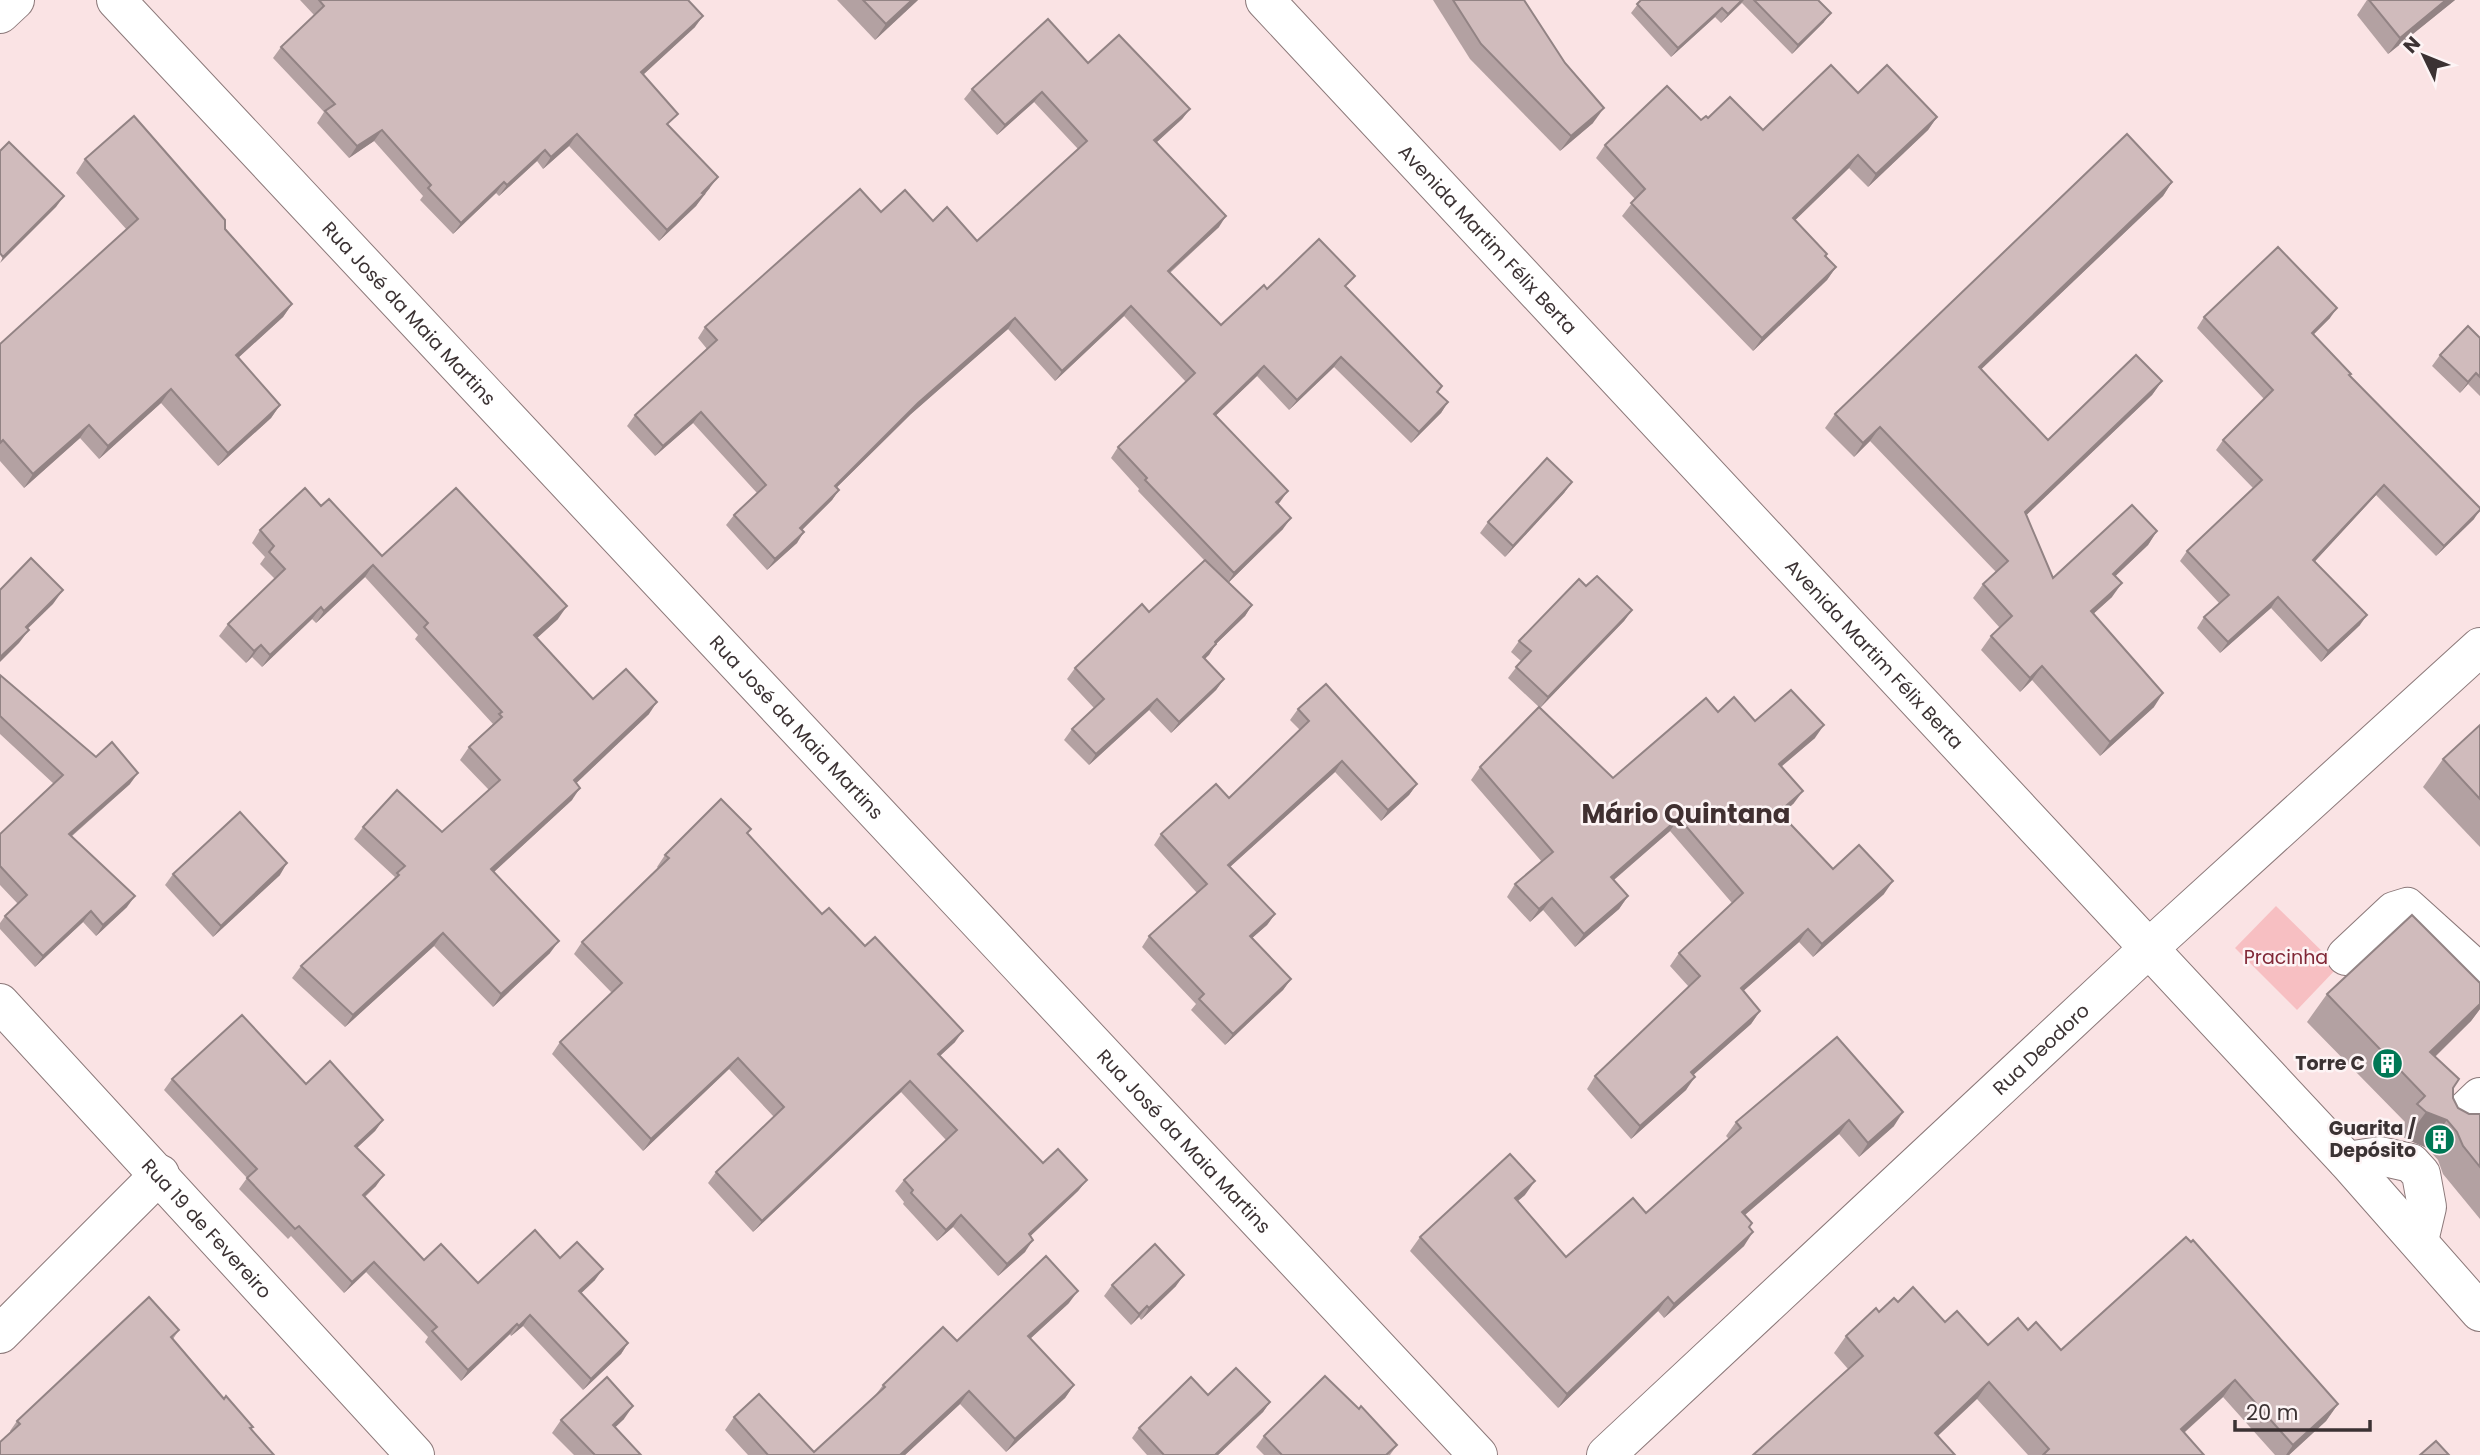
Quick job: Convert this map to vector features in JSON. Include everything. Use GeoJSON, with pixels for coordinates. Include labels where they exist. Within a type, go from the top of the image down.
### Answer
{"type":"FeatureCollection","features":[{"type":"Feature","properties":{"kind":"street"},"geometry":{"type":"LineString","coordinates":[[0,14],[15,0]]}},
{"type":"Feature","properties":{"kind":"street","name":"Rua José da Maia Martins"},"geometry":{"type":"LineString","coordinates":[[116,0],[1478,1455]]}},
{"type":"Feature","properties":{"kind":"street","name":"Avenida Martim Félix Berta"},"geometry":{"type":"LineString","coordinates":[[1265,0],[2347,1161],[2480,1312]]}},
{"type":"Feature","properties":{"kind":"street","name":"Rua Deodoro"},"geometry":{"type":"LineString","coordinates":[[1606,1455],[2148,949],[2480,647]]}},
{"type":"Feature","properties":{"kind":"street"},"geometry":{"type":"LineString","coordinates":[[2346,956],[2394,911],[2407,907],[2480,973]]}},
{"type":"Feature","properties":{"kind":"street","name":"Rua 19 de Fevereiro"},"geometry":{"type":"LineString","coordinates":[[0,1003],[160,1174],[415,1455]]}},
{"type":"Feature","properties":{"kind":"street"},"geometry":{"type":"LineString","coordinates":[[2347,1161],[2380,1156],[2421,1163],[2427,1207],[2419,1241]]}},
{"type":"Feature","properties":{"kind":"street"},"geometry":{"type":"LineString","coordinates":[[0,1335],[160,1174]]}},
{"type":"Feature","properties":{"kind":"green space","name":"Pracinha"},"geometry":{"type":"Polygon","coordinates":[[[2276,906],[2338,967],[2297,1010],[2235,948],[2276,906]]]}},
{"type":"Feature","properties":{"kind":"building"},"geometry":{"type":"Polygon","coordinates":[[[319,0],[688,0],[703,16],[641,72],[678,114],[667,124],[718,177],[667,230],[577,134],[551,157],[545,150],[507,185],[504,182],[461,223],[428,188],[431,185],[382,130],[357,146],[325,111],[335,104],[281,47],[324,6],[319,0]]]}},
{"type":"Feature","properties":{"kind":"building"},"geometry":{"type":"Polygon","coordinates":[[[863,0],[912,0],[886,24],[863,0]]]}},
{"type":"Feature","properties":{"kind":"building"},"geometry":{"type":"Polygon","coordinates":[[[1453,0],[1524,0],[1565,63],[1604,108],[1571,136],[1481,44],[1453,0]]]}},
{"type":"Feature","properties":{"kind":"building"},"geometry":{"type":"Polygon","coordinates":[[[1641,0],[1742,0],[1728,14],[1722,8],[1678,48],[1637,4],[1641,0]]]}},
{"type":"Feature","properties":{"kind":"building"},"geometry":{"type":"Polygon","coordinates":[[[1754,0],[1818,0],[1831,13],[1798,45],[1754,0]]]}},
{"type":"Feature","properties":{"kind":"building"},"geometry":{"type":"Polygon","coordinates":[[[2369,0],[2446,0],[2400,38],[2369,0]]]}},
{"type":"Feature","properties":{"kind":"building"},"geometry":{"type":"Polygon","coordinates":[[[1048,19],[1088,63],[1119,35],[1190,109],[1154,140],[1226,216],[1168,271],[1221,325],[1264,285],[1267,289],[1319,239],[1355,276],[1345,286],[1442,386],[1437,392],[1448,402],[1419,432],[1341,357],[1297,400],[1264,366],[1214,414],[1288,491],[1276,502],[1291,518],[1234,573],[1145,480],[1147,478],[1118,447],[1195,373],[1131,306],[1062,371],[1015,318],[918,403],[835,486],[839,490],[800,528],[804,532],[775,559],[734,515],[766,485],[701,412],[663,446],[635,415],[717,340],[705,327],[860,189],[881,212],[905,190],[933,221],[947,207],[977,241],[1087,141],[1042,92],[1005,125],[972,89],[1048,19]]]}},
{"type":"Feature","properties":{"kind":"building"},"geometry":{"type":"Polygon","coordinates":[[[1831,65],[1858,93],[1887,65],[1937,117],[1876,174],[1858,155],[1793,218],[1836,267],[1762,338],[1631,203],[1645,189],[1605,145],[1667,86],[1701,120],[1706,116],[1708,118],[1730,97],[1763,130],[1831,65]]]}},
{"type":"Feature","properties":{"kind":"building"},"geometry":{"type":"Polygon","coordinates":[[[134,116],[225,220],[225,229],[292,304],[236,355],[280,405],[228,453],[171,389],[108,446],[89,425],[33,474],[3,440],[0,443],[0,344],[138,219],[85,159],[134,116]]]}},
{"type":"Feature","properties":{"kind":"building"},"geometry":{"type":"Polygon","coordinates":[[[2127,134],[2172,182],[1979,367],[2048,440],[2136,355],[2162,381],[2025,512],[2053,578],[2132,505],[2157,531],[2113,574],[2122,583],[2091,611],[2163,693],[2110,742],[2042,666],[2030,678],[1991,636],[2012,616],[1983,584],[2008,561],[1880,427],[1863,443],[1835,414],[2127,134]]]}},
{"type":"Feature","properties":{"kind":"building"},"geometry":{"type":"Polygon","coordinates":[[[9,142],[64,196],[3,257],[0,253],[0,151],[9,142]]]}},
{"type":"Feature","properties":{"kind":"building"},"geometry":{"type":"Polygon","coordinates":[[[2278,247],[2337,308],[2312,333],[2351,374],[2349,375],[2480,508],[2444,546],[2384,485],[2313,560],[2367,615],[2328,651],[2278,597],[2228,642],[2204,617],[2229,595],[2187,551],[2262,480],[2223,440],[2273,390],[2204,317],[2278,247]]]}},
{"type":"Feature","properties":{"kind":"building"},"geometry":{"type":"Polygon","coordinates":[[[2468,326],[2480,338],[2480,377],[2476,373],[2468,382],[2440,355],[2468,326]]]}},
{"type":"Feature","properties":{"kind":"building"},"geometry":{"type":"Polygon","coordinates":[[[1547,458],[1572,482],[1513,546],[1488,522],[1547,458]]]}},
{"type":"Feature","properties":{"kind":"building"},"geometry":{"type":"Polygon","coordinates":[[[305,488],[321,506],[329,499],[382,556],[456,488],[567,606],[534,635],[593,699],[626,669],[657,702],[574,780],[580,788],[491,869],[559,941],[501,994],[443,933],[353,1015],[301,966],[399,875],[397,873],[405,866],[363,827],[397,790],[442,832],[500,780],[469,747],[502,717],[499,714],[502,712],[424,627],[428,623],[373,565],[324,611],[321,607],[270,655],[261,645],[254,651],[228,624],[285,569],[269,552],[274,546],[260,530],[305,488]]]}},
{"type":"Feature","properties":{"kind":"building"},"geometry":{"type":"Polygon","coordinates":[[[31,558],[63,590],[26,627],[29,630],[0,657],[0,590],[31,558]]]}},
{"type":"Feature","properties":{"kind":"building"},"geometry":{"type":"Polygon","coordinates":[[[1205,560],[1252,605],[1203,657],[1224,679],[1179,722],[1157,699],[1096,754],[1072,729],[1104,699],[1075,668],[1142,604],[1149,612],[1205,560]]]}},
{"type":"Feature","properties":{"kind":"building"},"geometry":{"type":"Polygon","coordinates":[[[1597,576],[1632,610],[1548,697],[1516,667],[1531,651],[1519,641],[1579,579],[1586,586],[1597,576]]]}},
{"type":"Feature","properties":{"kind":"building"},"geometry":{"type":"Polygon","coordinates":[[[0,675],[96,757],[112,742],[138,773],[69,834],[135,896],[103,925],[91,911],[43,956],[5,916],[27,895],[0,866],[0,834],[63,775],[0,716],[0,675]]]}},
{"type":"Feature","properties":{"kind":"building"},"geometry":{"type":"Polygon","coordinates":[[[1326,684],[1417,784],[1388,810],[1342,761],[1228,865],[1275,914],[1250,936],[1291,979],[1233,1034],[1199,999],[1204,994],[1149,936],[1207,884],[1161,834],[1216,784],[1229,798],[1309,721],[1298,709],[1326,684]]]}},
{"type":"Feature","properties":{"kind":"building"},"geometry":{"type":"Polygon","coordinates":[[[1791,690],[1824,725],[1779,764],[1803,791],[1779,812],[1833,869],[1859,845],[1893,881],[1822,944],[1808,929],[1741,988],[1760,1011],[1691,1072],[1695,1077],[1640,1126],[1595,1076],[1700,976],[1679,953],[1743,893],[1679,818],[1611,877],[1628,896],[1584,934],[1552,898],[1539,909],[1515,884],[1553,852],[1480,767],[1539,707],[1613,778],[1706,698],[1718,712],[1734,697],[1755,721],[1791,690]]]}},
{"type":"Feature","properties":{"kind":"building"},"geometry":{"type":"Polygon","coordinates":[[[2480,725],[2480,799],[2443,759],[2480,725]]]}},
{"type":"Feature","properties":{"kind":"building"},"geometry":{"type":"Polygon","coordinates":[[[721,799],[751,829],[747,833],[822,914],[829,908],[865,946],[875,937],[963,1031],[938,1054],[1043,1163],[1058,1149],[1087,1180],[1029,1234],[1033,1240],[1007,1264],[961,1215],[946,1230],[911,1193],[913,1190],[904,1180],[957,1130],[910,1081],[762,1221],[716,1172],[784,1107],[738,1058],[651,1139],[560,1042],[622,983],[582,942],[669,858],[665,855],[721,799]]]}},
{"type":"Feature","properties":{"kind":"building"},"geometry":{"type":"Polygon","coordinates":[[[240,812],[287,863],[221,926],[173,874],[240,812]]]}},
{"type":"Feature","properties":{"kind":"building"},"geometry":{"type":"Polygon","coordinates":[[[2412,915],[2480,983],[2480,1004],[2430,1052],[2459,1079],[2453,1088],[2453,1098],[2458,1108],[2469,1114],[2480,1114],[2480,1167],[2447,1120],[2426,1112],[2417,1104],[2425,1096],[2327,994],[2412,915]]]}},
{"type":"Feature","properties":{"kind":"building"},"geometry":{"type":"Polygon","coordinates":[[[242,1015],[306,1084],[330,1061],[383,1120],[355,1146],[384,1175],[363,1195],[424,1260],[441,1244],[478,1283],[535,1230],[560,1258],[577,1242],[603,1269],[579,1291],[628,1343],[591,1379],[530,1315],[468,1370],[432,1331],[437,1327],[374,1262],[352,1282],[299,1226],[295,1229],[247,1178],[257,1169],[172,1079],[242,1015]]]}},
{"type":"Feature","properties":{"kind":"building"},"geometry":{"type":"Polygon","coordinates":[[[1837,1037],[1903,1112],[1868,1143],[1849,1120],[1742,1212],[1752,1223],[1749,1227],[1753,1232],[1674,1304],[1668,1297],[1567,1394],[1420,1237],[1510,1154],[1535,1181],[1515,1198],[1566,1257],[1633,1198],[1646,1213],[1741,1128],[1736,1122],[1837,1037]]]}},
{"type":"Feature","properties":{"kind":"building"},"geometry":{"type":"Polygon","coordinates":[[[2186,1237],[2191,1242],[2193,1240],[2338,1404],[2293,1445],[2235,1380],[2181,1429],[2204,1455],[2043,1455],[2049,1449],[1989,1382],[1935,1433],[1955,1455],[1753,1455],[1863,1356],[1846,1336],[1876,1308],[1879,1312],[1894,1298],[1898,1302],[1913,1287],[1945,1322],[1957,1311],[1988,1345],[2018,1318],[2028,1330],[2036,1322],[2061,1350],[2186,1237]]]}},
{"type":"Feature","properties":{"kind":"building"},"geometry":{"type":"Polygon","coordinates":[[[1155,1244],[1184,1275],[1139,1314],[1112,1285],[1155,1244]]]}},
{"type":"Feature","properties":{"kind":"building"},"geometry":{"type":"Polygon","coordinates":[[[1046,1256],[1078,1291],[1028,1336],[1074,1385],[1015,1439],[969,1391],[902,1455],[768,1455],[734,1417],[759,1394],[814,1452],[885,1387],[883,1385],[943,1327],[957,1341],[1046,1256]]]}},
{"type":"Feature","properties":{"kind":"building"},"geometry":{"type":"Polygon","coordinates":[[[149,1297],[179,1330],[171,1337],[224,1399],[226,1396],[274,1455],[0,1455],[0,1442],[20,1424],[17,1421],[149,1297]]]}},
{"type":"Feature","properties":{"kind":"building"},"geometry":{"type":"Polygon","coordinates":[[[1236,1368],[1270,1402],[1215,1455],[1164,1455],[1139,1428],[1191,1377],[1208,1395],[1236,1368]]]}},
{"type":"Feature","properties":{"kind":"building"},"geometry":{"type":"Polygon","coordinates":[[[1325,1376],[1359,1409],[1361,1406],[1397,1445],[1386,1455],[1282,1455],[1264,1436],[1325,1376]]]}},
{"type":"Feature","properties":{"kind":"building"},"geometry":{"type":"Polygon","coordinates":[[[607,1377],[633,1406],[613,1425],[641,1455],[595,1455],[561,1420],[607,1377]]]}},
{"type":"Feature","properties":{"kind":"building"},"geometry":{"type":"Polygon","coordinates":[[[2436,1441],[2449,1455],[2420,1455],[2436,1441]]]}},
{"type":"Feature","properties":{"kind":"place","name":"Torre C"},"geometry":{"type":"Point","coordinates":[2388,1063]}},
{"type":"Feature","properties":{"kind":"place","name":"Guarita / Depósito"},"geometry":{"type":"Point","coordinates":[2439,1139]}},
{"type":"Feature","properties":{"kind":"district","name":"Mário Quintana"},"geometry":{"type":"Point","coordinates":[1686,814]}}]}
